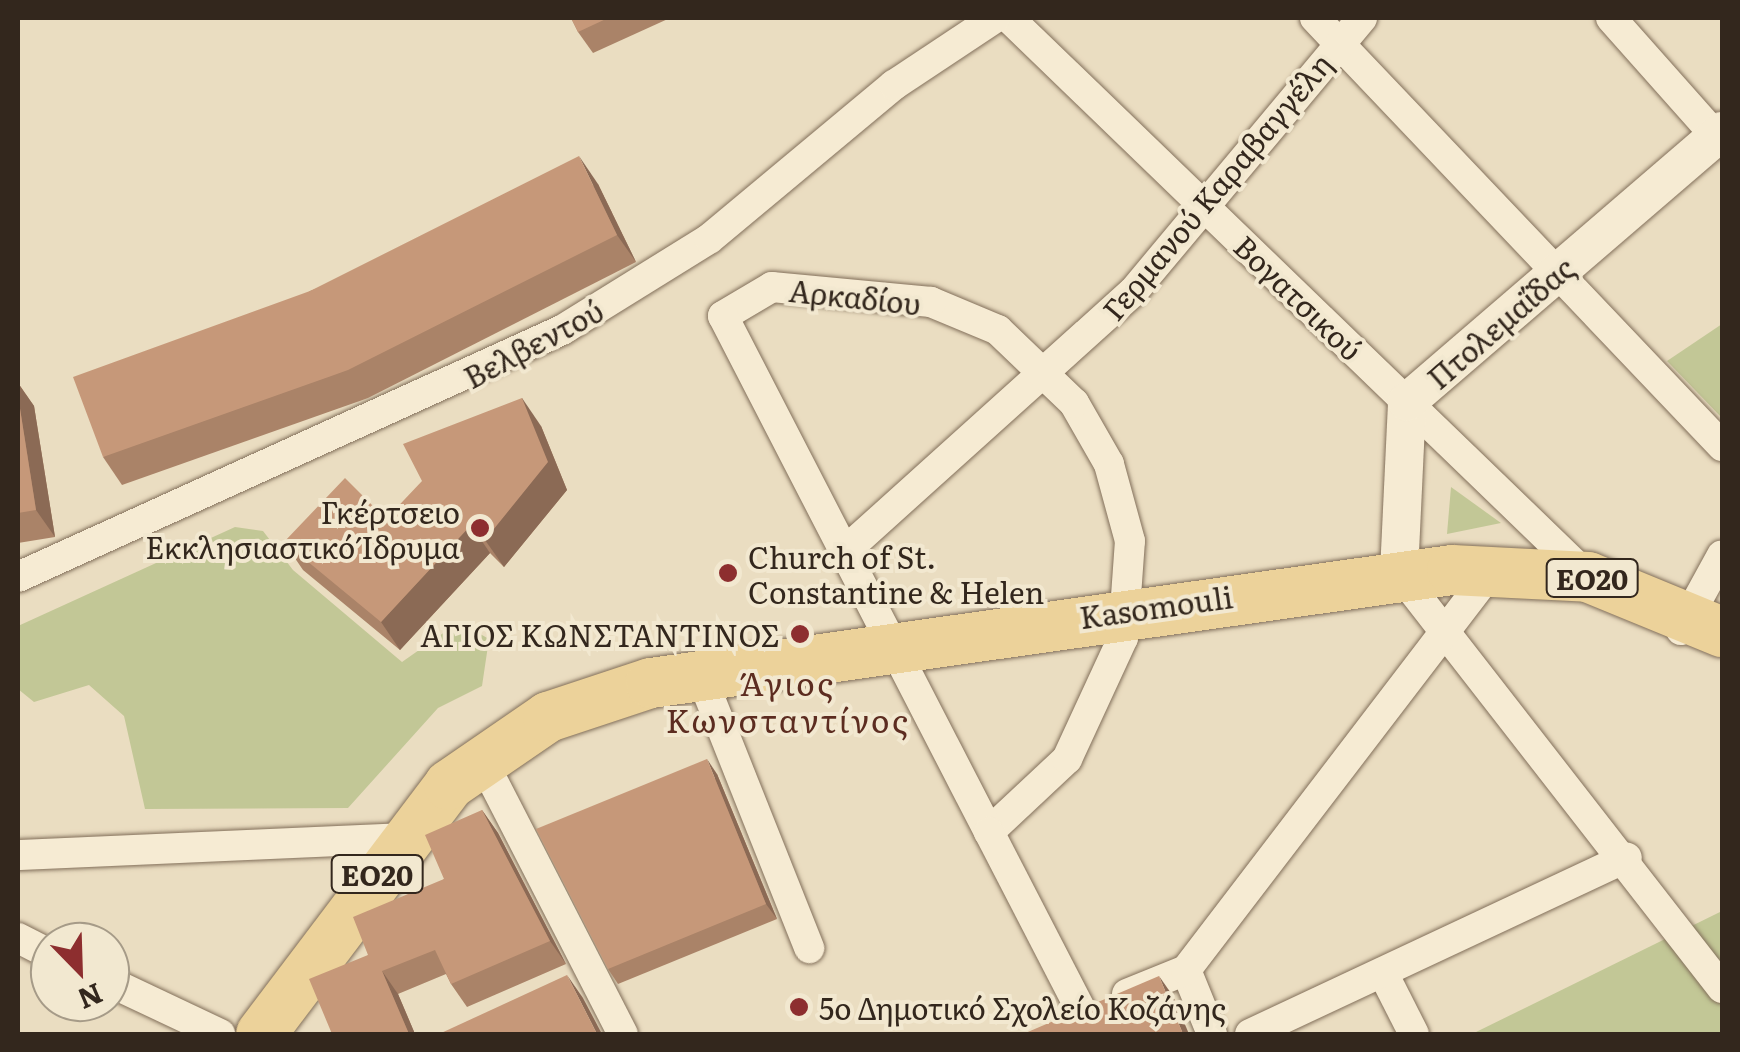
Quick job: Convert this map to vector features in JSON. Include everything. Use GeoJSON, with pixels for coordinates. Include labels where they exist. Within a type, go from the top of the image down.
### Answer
{"type":"FeatureCollection","features":[{"type":"Feature","properties":{"kind":"main road","name":"Kasomouli"},"geometry":{"type":"LineString","coordinates":[[1492,570],[1696,629]]}},
{"type":"Feature","properties":{"kind":"main road","name":"Kasomouli"},"geometry":{"type":"LineString","coordinates":[[481,758],[548,717],[701,676],[892,644],[1399,573],[1492,570],[1588,577],[1696,629],[1722,662]]}},
{"type":"Feature","properties":{"kind":"main road","name":"ΕΟ20"},"geometry":{"type":"LineString","coordinates":[[279,1023],[403,838],[481,758]]}},
{"type":"Feature","properties":{"kind":"street","name":"Βελβεντού"},"geometry":{"type":"LineString","coordinates":[[18,577],[562,330],[709,239],[894,85],[994,18]]}},
{"type":"Feature","properties":{"kind":"street","name":"Βογατσικού"},"geometry":{"type":"LineString","coordinates":[[1009,18],[1588,577]]}},
{"type":"Feature","properties":{"kind":"street"},"geometry":{"type":"LineString","coordinates":[[1316,18],[1722,446]]}},
{"type":"Feature","properties":{"kind":"street","name":"Γερμανού Καραβαγγέλη"},"geometry":{"type":"LineString","coordinates":[[844,552],[1049,376],[1206,208],[1337,40],[1362,18]]}},
{"type":"Feature","properties":{"kind":"street"},"geometry":{"type":"LineString","coordinates":[[1611,18],[1720,137]]}},
{"type":"Feature","properties":{"kind":"street","name":"Πτολεμαΐδας"},"geometry":{"type":"LineString","coordinates":[[1399,573],[1408,402],[1720,137]]}},
{"type":"Feature","properties":{"kind":"street","name":"Αρκαδίου"},"geometry":{"type":"LineString","coordinates":[[844,552],[722,316],[772,288],[931,302],[998,330],[1049,376],[1109,464],[1130,542],[1130,609],[1067,759],[989,832]]}},
{"type":"Feature","properties":{"kind":"street"},"geometry":{"type":"LineString","coordinates":[[844,552],[1082,1012]]}},
{"type":"Feature","properties":{"kind":"street"},"geometry":{"type":"LineString","coordinates":[[1696,629],[1722,555]]}},
{"type":"Feature","properties":{"kind":"street"},"geometry":{"type":"LineString","coordinates":[[1045,1027],[1186,970],[1492,570]]}},
{"type":"Feature","properties":{"kind":"street"},"geometry":{"type":"LineString","coordinates":[[1399,573],[1443,633],[1628,857],[1722,988]]}},
{"type":"Feature","properties":{"kind":"street"},"geometry":{"type":"LineString","coordinates":[[701,676],[809,948]]}},
{"type":"Feature","properties":{"kind":"street"},"geometry":{"type":"LineString","coordinates":[[481,758],[623,1034]]}},
{"type":"Feature","properties":{"kind":"street"},"geometry":{"type":"LineString","coordinates":[[18,855],[403,838]]}},
{"type":"Feature","properties":{"kind":"street"},"geometry":{"type":"LineString","coordinates":[[1250,1034],[1628,857]]}},
{"type":"Feature","properties":{"kind":"street"},"geometry":{"type":"LineString","coordinates":[[1186,970],[1212,1034]]}},
{"type":"Feature","properties":{"kind":"street"},"geometry":{"type":"LineString","coordinates":[[1382,972],[1414,1034]]}},
{"type":"Feature","properties":{"kind":"street"},"geometry":{"type":"LineString","coordinates":[[555,990],[593,973]]}},
{"type":"Feature","properties":{"kind":"street"},"geometry":{"type":"LineString","coordinates":[[130,991],[220,1034]]}},
{"type":"Feature","properties":{"kind":"green space"},"geometry":{"type":"Polygon","coordinates":[[[1722,324],[1722,418],[1667,361],[1722,324]]]}},
{"type":"Feature","properties":{"kind":"green space"},"geometry":{"type":"Polygon","coordinates":[[[1451,487],[1501,523],[1447,534],[1451,487]]]}},
{"type":"Feature","properties":{"kind":"green space"},"geometry":{"type":"Polygon","coordinates":[[[235,527],[263,531],[293,570],[402,662],[459,622],[489,639],[482,686],[438,708],[348,808],[145,809],[124,716],[89,685],[34,702],[18,689],[18,626],[235,527]]]}},
{"type":"Feature","properties":{"kind":"green space"},"geometry":{"type":"Polygon","coordinates":[[[1722,911],[1722,1034],[1472,1034],[1722,911]]]}},
{"type":"Feature","properties":{"kind":"building"},"geometry":{"type":"Polygon","coordinates":[[[571,18],[608,18],[578,32],[571,18]]]}},
{"type":"Feature","properties":{"kind":"building"},"geometry":{"type":"Polygon","coordinates":[[[579,156],[617,235],[348,370],[103,457],[73,377],[310,291],[579,156]]]}},
{"type":"Feature","properties":{"kind":"building"},"geometry":{"type":"Polygon","coordinates":[[[18,396],[36,510],[18,513],[18,396]]]}},
{"type":"Feature","properties":{"kind":"building","name":"Γκέρτσειο Εκκλησιαστικό Ίδρυμα"},"geometry":{"type":"Polygon","coordinates":[[[522,398],[548,462],[485,540],[471,525],[381,622],[284,542],[345,478],[386,519],[422,481],[403,444],[522,398]]]}},
{"type":"Feature","properties":{"kind":"building"},"geometry":{"type":"Polygon","coordinates":[[[707,759],[766,904],[608,969],[536,829],[707,759]]]}},
{"type":"Feature","properties":{"kind":"building"},"geometry":{"type":"Polygon","coordinates":[[[482,810],[550,941],[451,984],[435,950],[382,971],[409,1034],[332,1034],[309,979],[368,955],[353,917],[444,879],[425,835],[482,810]]]}},
{"type":"Feature","properties":{"kind":"building"},"geometry":{"type":"Polygon","coordinates":[[[567,975],[597,1034],[439,1034],[567,975]]]}},
{"type":"Feature","properties":{"kind":"building"},"geometry":{"type":"Polygon","coordinates":[[[1159,976],[1183,1034],[1023,1034],[1159,976]]]}},
{"type":"Feature","properties":{"kind":"place","name":"Γκέρτσειο Εκκλησιαστικό Ίδρυμα"},"geometry":{"type":"Point","coordinates":[480,528]}},
{"type":"Feature","properties":{"kind":"place","name":"Church of St. Constantine & Helen"},"geometry":{"type":"Point","coordinates":[728,573]}},
{"type":"Feature","properties":{"kind":"place","name":"ΑΓΙΟΣ ΚΩΝΣΤΑΝΤΙΝΟΣ"},"geometry":{"type":"Point","coordinates":[800,634]}},
{"type":"Feature","properties":{"kind":"place","name":"5ο Δημοτικό Σχολείο Κοζάνης"},"geometry":{"type":"Point","coordinates":[799,1007]}},
{"type":"Feature","properties":{"kind":"district","name":"Άγιος Κωνσταντίνος"},"geometry":{"type":"Point","coordinates":[788,702]}}]}
